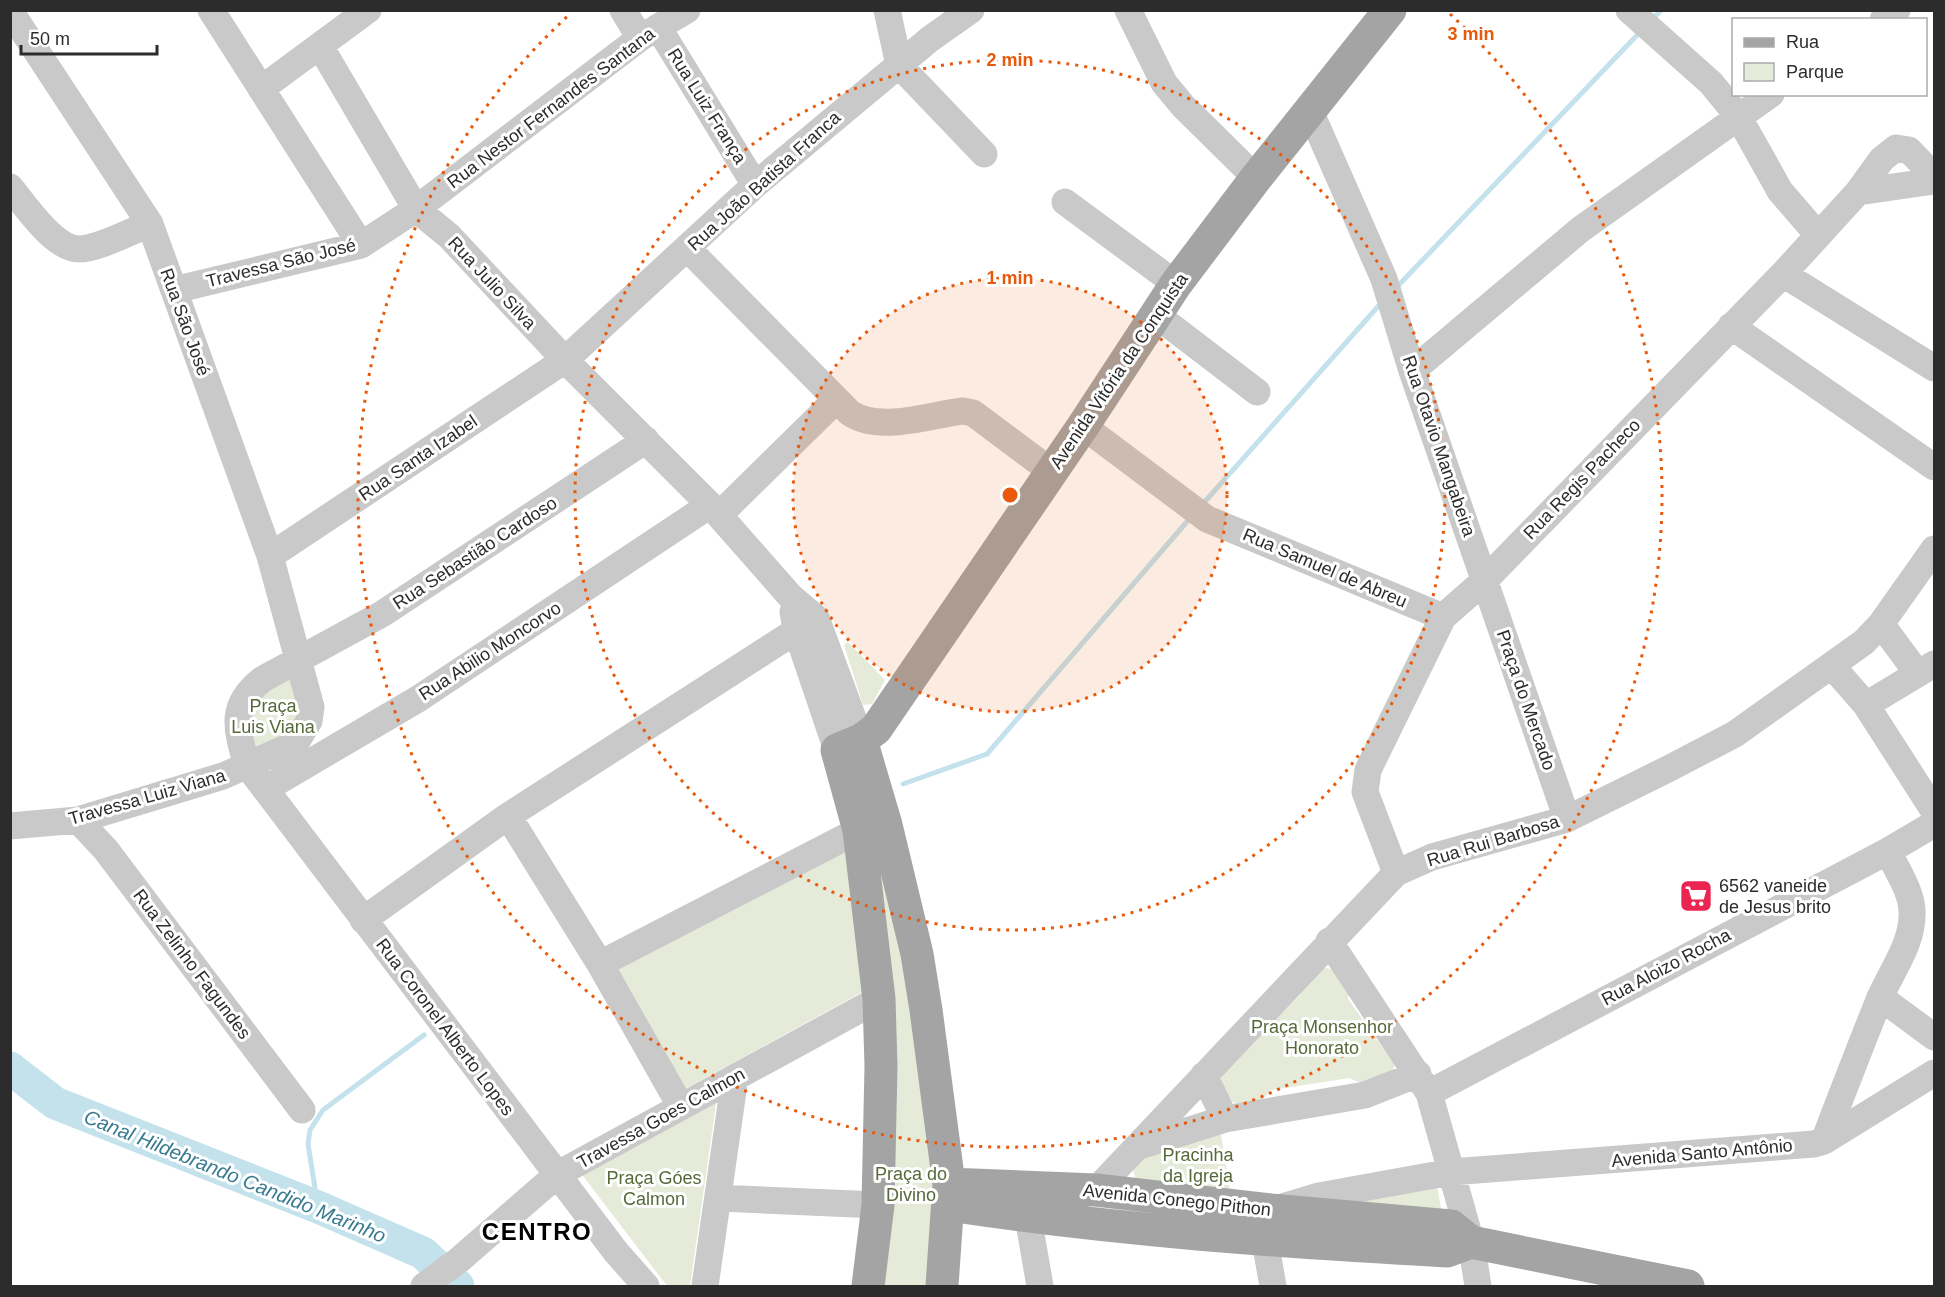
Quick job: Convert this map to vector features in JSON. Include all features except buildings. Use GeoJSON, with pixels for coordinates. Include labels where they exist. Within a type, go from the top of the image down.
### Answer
{"type":"FeatureCollection","features":[{"type":"Feature","properties":{"kind":"main road","name":"Avenida Vitória da Conquista"},"geometry":{"type":"LineString","coordinates":[[849,745],[876,729],[1052,472],[1176,284],[1256,178],[1390,10]]}},
{"type":"Feature","properties":{"kind":"main road"},"geometry":{"type":"LineString","coordinates":[[849,745],[873,827],[917,954],[949,1195],[942,1287]]}},
{"type":"Feature","properties":{"kind":"main road"},"geometry":{"type":"LineString","coordinates":[[868,1287],[878,1205],[881,1066],[873,827]]}},
{"type":"Feature","properties":{"kind":"main road","name":"Avenida Conego Pithon"},"geometry":{"type":"LineString","coordinates":[[949,1195],[1096,1190],[1268,1226],[1448,1251],[1471,1242],[1679,1285]]}},
{"type":"Feature","properties":{"kind":"main road","name":"Avenida Conego Pithon"},"geometry":{"type":"LineString","coordinates":[[949,1195],[1028,1217],[1268,1226]]}},
{"type":"Feature","properties":{"kind":"street"},"geometry":{"type":"LineString","coordinates":[[211,10],[361,244]]}},
{"type":"Feature","properties":{"kind":"street"},"geometry":{"type":"LineString","coordinates":[[261,89],[368,10]]}},
{"type":"Feature","properties":{"kind":"street","name":"Rua Luiz França"},"geometry":{"type":"LineString","coordinates":[[623,10],[649,33],[755,185]]}},
{"type":"Feature","properties":{"kind":"street","name":"Rua Nestor Fernandes Santana"},"geometry":{"type":"LineString","coordinates":[[416,209],[649,33],[687,10]]}},
{"type":"Feature","properties":{"kind":"street"},"geometry":{"type":"LineString","coordinates":[[887,10],[899,64],[984,154]]}},
{"type":"Feature","properties":{"kind":"street","name":"Rua João Batista Franca"},"geometry":{"type":"LineString","coordinates":[[565,360],[755,185],[899,64],[971,10]]}},
{"type":"Feature","properties":{"kind":"street"},"geometry":{"type":"LineString","coordinates":[[1128,10],[1164,83],[1183,106],[1256,178]]}},
{"type":"Feature","properties":{"kind":"street","name":"Rua São José"},"geometry":{"type":"LineString","coordinates":[[10,11],[150,224],[270,556],[300,661]]}},
{"type":"Feature","properties":{"kind":"street"},"geometry":{"type":"LineString","coordinates":[[1631,13],[1711,82],[1738,116],[1780,191],[1818,235]]}},
{"type":"Feature","properties":{"kind":"street"},"geometry":{"type":"LineString","coordinates":[[320,46],[416,209]]}},
{"type":"Feature","properties":{"kind":"street"},"geometry":{"type":"LineString","coordinates":[[1412,371],[1581,229],[1768,96]]}},
{"type":"Feature","properties":{"kind":"street","name":"Rua Otavio Mangabeira"},"geometry":{"type":"LineString","coordinates":[[1310,111],[1384,279],[1412,371],[1484,581]]}},
{"type":"Feature","properties":{"kind":"street","name":"Rua Regis Pacheco"},"geometry":{"type":"LineString","coordinates":[[1396,873],[1365,792],[1368,770],[1443,617],[1484,581],[1783,274],[1858,192],[1882,159],[1896,148],[1909,150],[1935,179]]}},
{"type":"Feature","properties":{"kind":"street"},"geometry":{"type":"LineString","coordinates":[[1858,192],[1935,179]]}},
{"type":"Feature","properties":{"kind":"street"},"geometry":{"type":"LineString","coordinates":[[10,187],[62,244],[71,248],[88,248],[150,224]]}},
{"type":"Feature","properties":{"kind":"street"},"geometry":{"type":"LineString","coordinates":[[1065,202],[1176,284]]}},
{"type":"Feature","properties":{"kind":"street","name":"Travessa São José"},"geometry":{"type":"LineString","coordinates":[[174,290],[361,244],[416,209]]}},
{"type":"Feature","properties":{"kind":"street","name":"Rua Julio Silva"},"geometry":{"type":"LineString","coordinates":[[416,209],[449,236],[565,360],[715,510],[790,596],[806,624]]}},
{"type":"Feature","properties":{"kind":"street"},"geometry":{"type":"LineString","coordinates":[[688,249],[836,400],[859,419],[887,422],[963,411],[973,413],[1052,472]]}},
{"type":"Feature","properties":{"kind":"street"},"geometry":{"type":"LineString","coordinates":[[1783,274],[1935,368]]}},
{"type":"Feature","properties":{"kind":"street"},"geometry":{"type":"LineString","coordinates":[[1155,314],[1257,392]]}},
{"type":"Feature","properties":{"kind":"street"},"geometry":{"type":"LineString","coordinates":[[1731,326],[1935,467]]}},
{"type":"Feature","properties":{"kind":"street","name":"Rua Santa Izabel"},"geometry":{"type":"LineString","coordinates":[[270,556],[565,360]]}},
{"type":"Feature","properties":{"kind":"street","name":"Rua Abilio Moncorvo"},"geometry":{"type":"LineString","coordinates":[[265,789],[418,699],[715,510],[836,400]]}},
{"type":"Feature","properties":{"kind":"street","name":"Rua Samuel de Abreu"},"geometry":{"type":"LineString","coordinates":[[1083,426],[1196,512],[1443,617]]}},
{"type":"Feature","properties":{"kind":"street","name":"Rua Sebastião Cardoso"},"geometry":{"type":"LineString","coordinates":[[300,661],[382,614],[646,440]]}},
{"type":"Feature","properties":{"kind":"street","name":"Rua Rui Barbosa"},"geometry":{"type":"LineString","coordinates":[[1096,1190],[1329,941],[1396,873],[1432,857],[1567,819],[1735,734],[1864,642],[1881,624],[1935,549]]}},
{"type":"Feature","properties":{"kind":"street","name":"Praça do Mercado"},"geometry":{"type":"LineString","coordinates":[[1484,581],[1567,819]]}},
{"type":"Feature","properties":{"kind":"street"},"geometry":{"type":"LineString","coordinates":[[363,920],[508,816],[806,624],[849,745]]}},
{"type":"Feature","properties":{"kind":"street"},"geometry":{"type":"LineString","coordinates":[[1866,705],[1926,669],[1881,624]]}},
{"type":"Feature","properties":{"kind":"street"},"geometry":{"type":"LineString","coordinates":[[247,765],[238,736],[237,719],[241,703],[250,689],[263,679],[300,661]]}},
{"type":"Feature","properties":{"kind":"street","name":"Travessa Luiz Viana"},"geometry":{"type":"LineString","coordinates":[[10,826],[78,820],[223,776],[283,751],[295,744],[304,733],[309,721],[311,707],[300,661]]}},
{"type":"Feature","properties":{"kind":"street"},"geometry":{"type":"LineString","coordinates":[[1832,666],[1866,705],[1935,811]]}},
{"type":"Feature","properties":{"kind":"street","name":"Rua Coronel Alberto Lopes"},"geometry":{"type":"LineString","coordinates":[[247,765],[616,1252],[646,1287]]}},
{"type":"Feature","properties":{"kind":"street"},"geometry":{"type":"LineString","coordinates":[[508,816],[600,964],[681,1107]]}},
{"type":"Feature","properties":{"kind":"street","name":"Rua Zelinho Fagundes"},"geometry":{"type":"LineString","coordinates":[[78,820],[106,850],[302,1110]]}},
{"type":"Feature","properties":{"kind":"street","name":"Rua Aloizo Rocha"},"geometry":{"type":"LineString","coordinates":[[1139,1146],[1225,1119],[1424,1083],[1888,851],[1935,824]]}},
{"type":"Feature","properties":{"kind":"street"},"geometry":{"type":"LineString","coordinates":[[600,964],[873,827]]}},
{"type":"Feature","properties":{"kind":"street"},"geometry":{"type":"LineString","coordinates":[[1824,1141],[1880,998],[1907,942],[1912,910],[1908,895],[1888,851]]}},
{"type":"Feature","properties":{"kind":"street"},"geometry":{"type":"LineString","coordinates":[[1329,941],[1424,1083],[1471,1242],[1478,1287]]}},
{"type":"Feature","properties":{"kind":"street"},"geometry":{"type":"LineString","coordinates":[[1880,998],[1935,1037]]}},
{"type":"Feature","properties":{"kind":"street","name":"Travessa Goes Calmon"},"geometry":{"type":"LineString","coordinates":[[426,1285],[459,1260],[558,1174],[879,999]]}},
{"type":"Feature","properties":{"kind":"street","name":"Avenida Santo Antônio"},"geometry":{"type":"LineString","coordinates":[[1268,1226],[1319,1196],[1450,1173],[1824,1141],[1935,1073]]}},
{"type":"Feature","properties":{"kind":"street"},"geometry":{"type":"LineString","coordinates":[[1204,1074],[1225,1119]]}},
{"type":"Feature","properties":{"kind":"street"},"geometry":{"type":"LineString","coordinates":[[705,1287],[735,1077]]}},
{"type":"Feature","properties":{"kind":"street"},"geometry":{"type":"LineString","coordinates":[[719,1198],[878,1205]]}},
{"type":"Feature","properties":{"kind":"street"},"geometry":{"type":"LineString","coordinates":[[1028,1217],[1040,1287]]}},
{"type":"Feature","properties":{"kind":"street"},"geometry":{"type":"LineString","coordinates":[[1268,1226],[1273,1287]]}},
{"type":"Feature","properties":{"kind":"green space"},"geometry":{"type":"Polygon","coordinates":[[[848,642],[885,680],[872,704],[863,705],[844,645],[848,642]]]}},
{"type":"Feature","properties":{"kind":"green space","name":"Praça Luis Viana"},"geometry":{"type":"Polygon","coordinates":[[[293,674],[301,708],[296,728],[253,752],[251,710],[253,703],[266,691],[293,674]]]}},
{"type":"Feature","properties":{"kind":"green space","name":"Praça do Divino"},"geometry":{"type":"Polygon","coordinates":[[[869,840],[885,843],[934,1174],[928,1286],[883,1286],[869,840]]]}},
{"type":"Feature","properties":{"kind":"green space"},"geometry":{"type":"Polygon","coordinates":[[[848,847],[864,991],[685,1089],[616,969],[848,847]]]}},
{"type":"Feature","properties":{"kind":"green space","name":"Praça Monsenhor Honorato"},"geometry":{"type":"Polygon","coordinates":[[[1318,969],[1335,970],[1349,990],[1348,999],[1395,1065],[1391,1071],[1376,1082],[1363,1083],[1350,1078],[1271,1090],[1260,1103],[1241,1104],[1231,1101],[1227,1098],[1219,1075],[1300,995],[1301,986],[1318,969]]]}},
{"type":"Feature","properties":{"kind":"green space","name":"Praça Góes Calmon"},"geometry":{"type":"Polygon","coordinates":[[[717,1097],[690,1286],[667,1286],[580,1172],[717,1097]]]}},
{"type":"Feature","properties":{"kind":"green space","name":"Pracinha da Igreja"},"geometry":{"type":"Polygon","coordinates":[[[1220,1129],[1231,1197],[1136,1179],[1133,1170],[1137,1161],[1220,1129]]]}},
{"type":"Feature","properties":{"kind":"green space"},"geometry":{"type":"Polygon","coordinates":[[[1437,1186],[1444,1224],[1320,1207],[1437,1186]]]}},
{"type":"Feature","properties":{"kind":"waterway"},"geometry":{"type":"LineString","coordinates":[[1652,20],[1661,10]]}},
{"type":"Feature","properties":{"kind":"waterway"},"geometry":{"type":"LineString","coordinates":[[1395,289],[1641,31]]}},
{"type":"Feature","properties":{"kind":"waterway"},"geometry":{"type":"LineString","coordinates":[[1201,506],[1382,302]]}},
{"type":"Feature","properties":{"kind":"waterway"},"geometry":{"type":"LineString","coordinates":[[903,784],[987,754],[1191,517]]}},
{"type":"Feature","properties":{"kind":"waterway"},"geometry":{"type":"LineString","coordinates":[[318,1207],[308,1144],[310,1130],[323,1110],[424,1035]]}},
{"type":"Feature","properties":{"kind":"waterway","name":"Canal Hildebrando Candido Marinho"},"geometry":{"type":"LineString","coordinates":[[10,1068],[55,1103],[318,1207],[423,1253],[458,1286]]}},
{"type":"Feature","properties":{"kind":"place","name":"6562 vaneide de Jesus brito"},"geometry":{"type":"Point","coordinates":[1696,896]}},
{"type":"Feature","properties":{"kind":"district","name":"CENTRO"},"geometry":{"type":"Point","coordinates":[537,1232]}}]}
